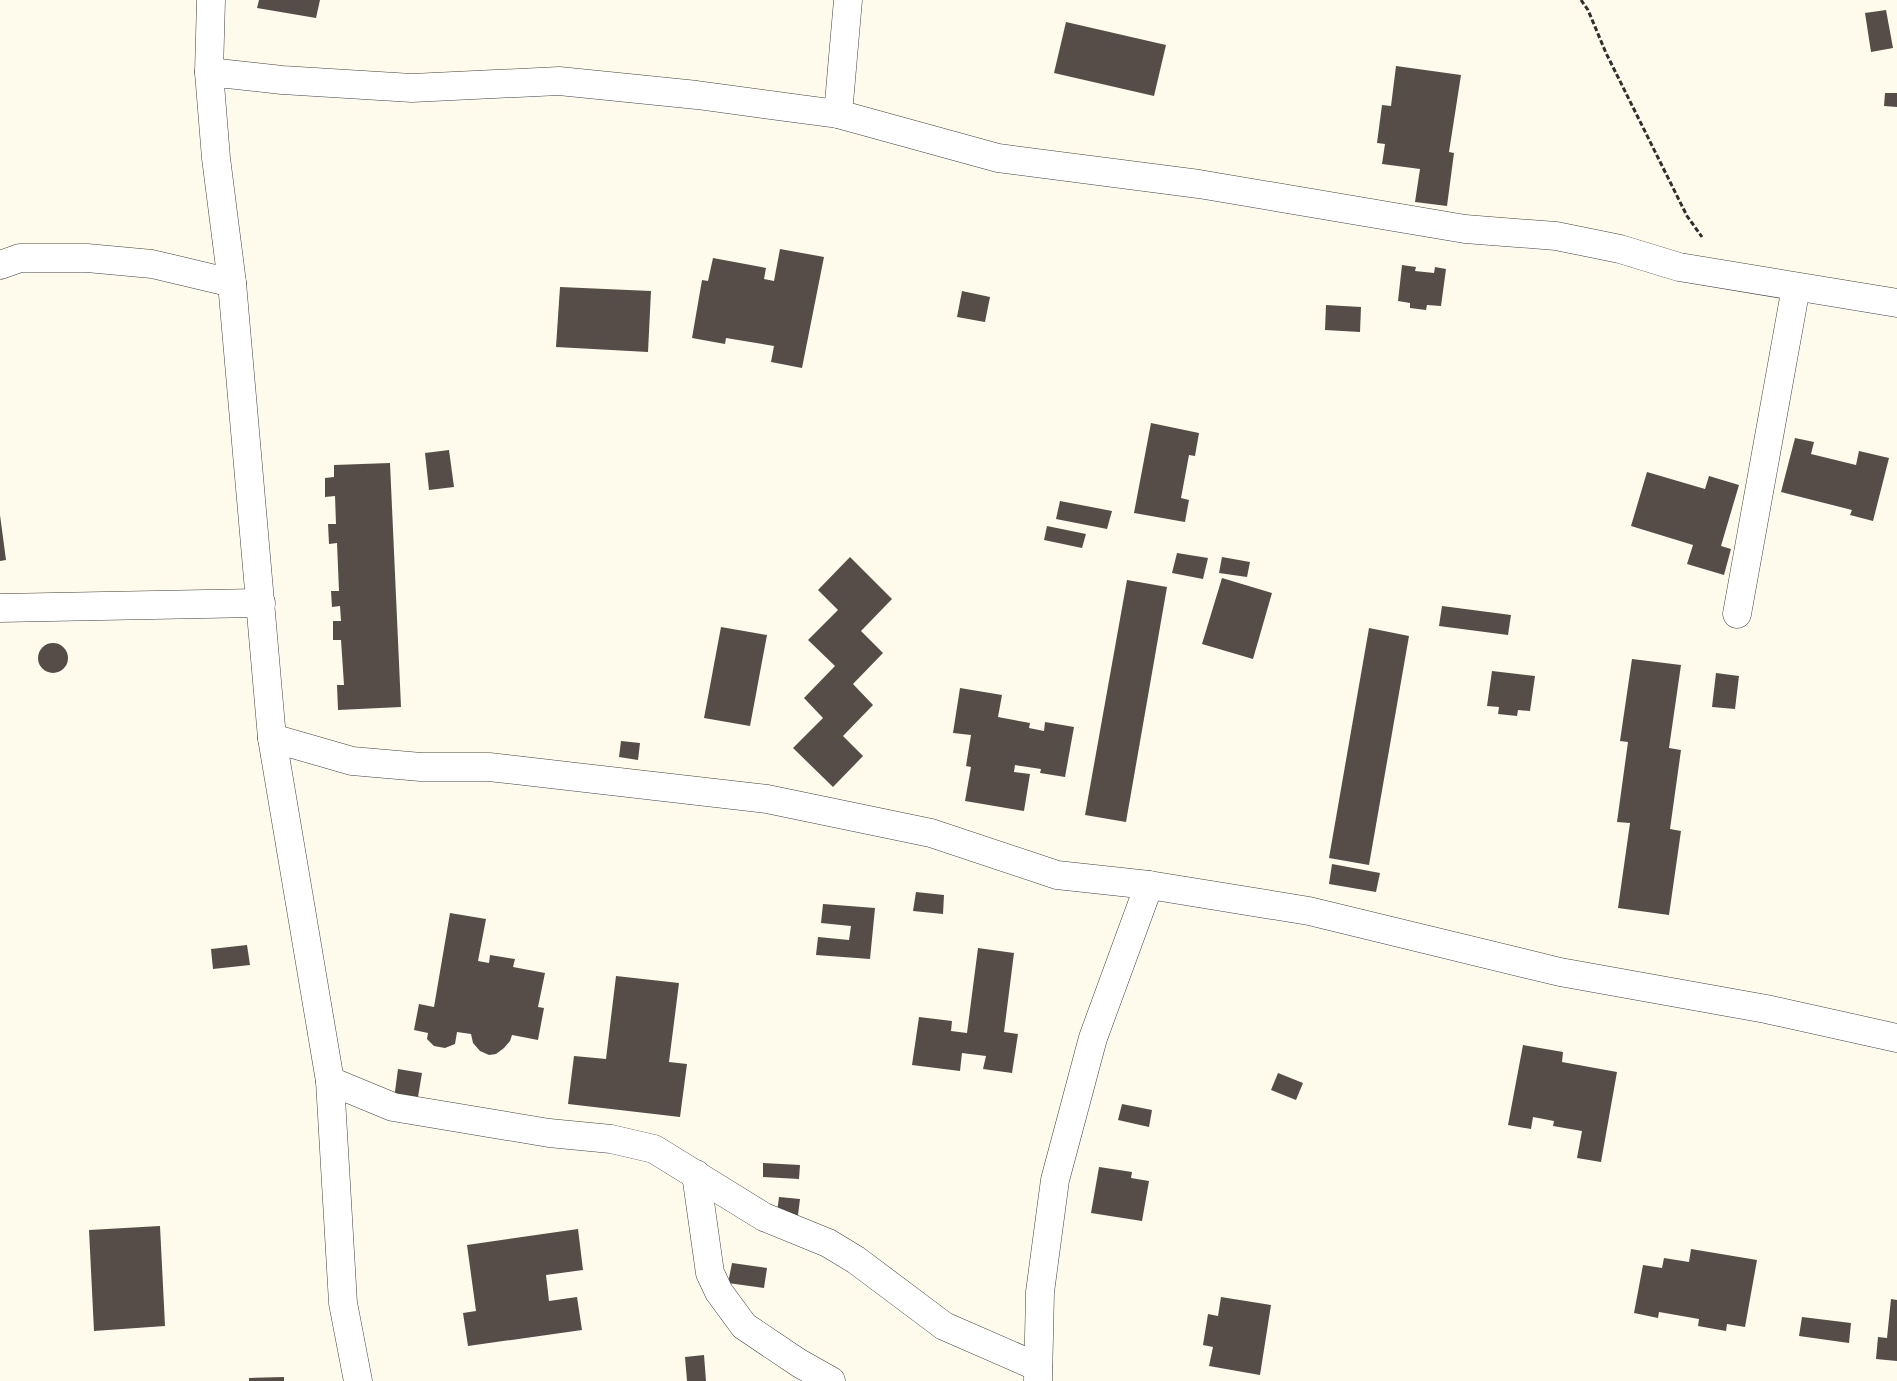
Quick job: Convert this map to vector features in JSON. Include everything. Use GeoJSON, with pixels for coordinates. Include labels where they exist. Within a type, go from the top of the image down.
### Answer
{"type":"FeatureCollection","features":[{"type":"Feature","properties":{"kind":"street"},"geometry":{"type":"LineString","coordinates":[[211,0],[209,72],[216,158],[232,283],[272,738],[330,1081],[343,1303],[358,1381]]}},
{"type":"Feature","properties":{"kind":"street"},"geometry":{"type":"LineString","coordinates":[[838,114],[848,0]]}},
{"type":"Feature","properties":{"kind":"street"},"geometry":{"type":"LineString","coordinates":[[209,72],[282,80],[412,88],[560,81],[697,95],[838,114],[998,158],[1199,184],[1465,229],[1556,236],[1620,249],[1678,267],[1897,303]]}},
{"type":"Feature","properties":{"kind":"street"},"geometry":{"type":"LineString","coordinates":[[0,265],[20,258],[87,258],[152,264],[232,283]]}},
{"type":"Feature","properties":{"kind":"street"},"geometry":{"type":"LineString","coordinates":[[1737,614],[1796,287]]}},
{"type":"Feature","properties":{"kind":"street"},"geometry":{"type":"LineString","coordinates":[[0,608],[261,603]]}},
{"type":"Feature","properties":{"kind":"street"},"geometry":{"type":"LineString","coordinates":[[272,738],[352,762],[421,767],[489,767],[767,799],[931,833],[1057,875],[1149,885],[1309,911],[1560,972],[1766,1009],[1897,1038]]}},
{"type":"Feature","properties":{"kind":"street"},"geometry":{"type":"LineString","coordinates":[[330,1081],[393,1107],[549,1133],[611,1139],[654,1149],[764,1216],[828,1243],[856,1260],[944,1326],[1038,1374],[1040,1292],[1055,1180],[1093,1038],[1149,885]]}},
{"type":"Feature","properties":{"kind":"street"},"geometry":{"type":"LineString","coordinates":[[696,1174],[710,1272],[719,1292],[744,1326],[799,1363],[832,1381]]}},
{"type":"Feature","properties":{"kind":"path"},"geometry":{"type":"LineString","coordinates":[[1581,0],[1588,10],[1606,53],[1687,216],[1729,276]]}},
{"type":"Feature","properties":{"kind":"building"},"geometry":{"type":"Polygon","coordinates":[[[259,0],[320,0],[316,18],[257,8],[259,0]]]}},
{"type":"Feature","properties":{"kind":"building"},"geometry":{"type":"Polygon","coordinates":[[[1886,10],[1893,48],[1871,52],[1865,13],[1886,10]]]}},
{"type":"Feature","properties":{"kind":"building"},"geometry":{"type":"Polygon","coordinates":[[[1066,22],[1166,45],[1154,96],[1054,73],[1066,22]]]}},
{"type":"Feature","properties":{"kind":"building"},"geometry":{"type":"Polygon","coordinates":[[[1396,66],[1461,75],[1449,152],[1454,153],[1447,206],[1415,202],[1420,169],[1382,164],[1385,144],[1377,143],[1382,105],[1391,106],[1396,66]]]}},
{"type":"Feature","properties":{"kind":"building"},"geometry":{"type":"Polygon","coordinates":[[[1885,93],[1897,93],[1897,107],[1884,106],[1885,93]]]}},
{"type":"Feature","properties":{"kind":"building"},"geometry":{"type":"Polygon","coordinates":[[[780,249],[824,257],[802,368],[771,362],[774,346],[726,338],[725,344],[692,338],[702,280],[708,281],[713,258],[766,268],[764,279],[774,281],[780,249]]]}},
{"type":"Feature","properties":{"kind":"building"},"geometry":{"type":"Polygon","coordinates":[[[1402,265],[1416,267],[1415,271],[1434,273],[1435,267],[1446,269],[1441,306],[1427,305],[1426,310],[1410,308],[1410,303],[1398,301],[1402,265]]]}},
{"type":"Feature","properties":{"kind":"building"},"geometry":{"type":"Polygon","coordinates":[[[560,287],[651,291],[648,352],[556,347],[560,287]]]}},
{"type":"Feature","properties":{"kind":"building"},"geometry":{"type":"Polygon","coordinates":[[[962,291],[990,297],[985,322],[957,317],[962,291]]]}},
{"type":"Feature","properties":{"kind":"building"},"geometry":{"type":"Polygon","coordinates":[[[1326,305],[1361,307],[1360,332],[1325,330],[1326,305]]]}},
{"type":"Feature","properties":{"kind":"building"},"geometry":{"type":"Polygon","coordinates":[[[1151,423],[1199,433],[1195,456],[1189,455],[1181,498],[1189,500],[1185,522],[1134,513],[1151,423]]]}},
{"type":"Feature","properties":{"kind":"building"},"geometry":{"type":"Polygon","coordinates":[[[1795,438],[1814,442],[1811,454],[1856,465],[1859,451],[1889,458],[1873,521],[1850,515],[1852,510],[1781,492],[1795,438]]]}},
{"type":"Feature","properties":{"kind":"building"},"geometry":{"type":"Polygon","coordinates":[[[449,450],[454,487],[429,490],[425,453],[449,450]]]}},
{"type":"Feature","properties":{"kind":"building"},"geometry":{"type":"Polygon","coordinates":[[[390,463],[401,707],[338,710],[337,685],[344,685],[341,640],[333,640],[333,621],[341,621],[340,606],[332,607],[331,591],[339,591],[337,543],[329,544],[328,524],[336,524],[335,496],[325,497],[325,478],[334,477],[334,465],[390,463]]]}},
{"type":"Feature","properties":{"kind":"building"},"geometry":{"type":"Polygon","coordinates":[[[1647,472],[1705,489],[1709,476],[1739,485],[1721,546],[1731,549],[1724,575],[1687,564],[1693,545],[1631,526],[1647,472]]]}},
{"type":"Feature","properties":{"kind":"building"},"geometry":{"type":"Polygon","coordinates":[[[1060,501],[1112,511],[1107,529],[1056,519],[1060,501]]]}},
{"type":"Feature","properties":{"kind":"building"},"geometry":{"type":"Polygon","coordinates":[[[0,515],[6,560],[0,561],[0,515]]]}},
{"type":"Feature","properties":{"kind":"building"},"geometry":{"type":"Polygon","coordinates":[[[1047,526],[1086,534],[1082,548],[1044,540],[1047,526]]]}},
{"type":"Feature","properties":{"kind":"building"},"geometry":{"type":"Polygon","coordinates":[[[1177,553],[1208,558],[1203,579],[1172,573],[1177,553]]]}},
{"type":"Feature","properties":{"kind":"building"},"geometry":{"type":"Polygon","coordinates":[[[850,557],[892,599],[861,631],[883,653],[853,684],[873,705],[843,736],[863,756],[833,787],[793,748],[823,718],[804,698],[835,666],[808,640],[838,610],[818,590],[850,557]]]}},
{"type":"Feature","properties":{"kind":"building"},"geometry":{"type":"Polygon","coordinates":[[[1222,557],[1250,562],[1247,577],[1219,573],[1222,557]]]}},
{"type":"Feature","properties":{"kind":"building"},"geometry":{"type":"Polygon","coordinates":[[[1222,578],[1272,593],[1253,659],[1202,644],[1222,578]]]}},
{"type":"Feature","properties":{"kind":"building"},"geometry":{"type":"Polygon","coordinates":[[[1127,580],[1167,587],[1126,822],[1085,815],[1127,580]]]}},
{"type":"Feature","properties":{"kind":"building"},"geometry":{"type":"Polygon","coordinates":[[[1442,606],[1511,615],[1508,635],[1439,626],[1442,606]]]}},
{"type":"Feature","properties":{"kind":"building"},"geometry":{"type":"Polygon","coordinates":[[[721,627],[767,635],[750,726],[704,718],[721,627]]]}},
{"type":"Feature","properties":{"kind":"building"},"geometry":{"type":"Polygon","coordinates":[[[1369,628],[1409,636],[1369,865],[1329,858],[1369,628]]]}},
{"type":"Feature","properties":{"kind":"building"},"geometry":{"type":"Polygon","coordinates":[[[53,643],[64,647],[68,658],[64,669],[53,673],[42,669],[38,658],[42,647],[53,643]]]}},
{"type":"Feature","properties":{"kind":"building"},"geometry":{"type":"Polygon","coordinates":[[[1632,659],[1681,665],[1669,748],[1681,750],[1670,829],[1681,831],[1669,915],[1618,908],[1630,823],[1617,822],[1628,742],[1620,741],[1632,659]]]}},
{"type":"Feature","properties":{"kind":"building"},"geometry":{"type":"Polygon","coordinates":[[[1492,671],[1535,676],[1530,711],[1518,710],[1517,716],[1498,714],[1499,707],[1487,706],[1492,671]]]}},
{"type":"Feature","properties":{"kind":"building"},"geometry":{"type":"Polygon","coordinates":[[[1716,673],[1739,676],[1735,709],[1712,707],[1716,673]]]}},
{"type":"Feature","properties":{"kind":"building"},"geometry":{"type":"Polygon","coordinates":[[[960,688],[1002,695],[998,717],[1030,723],[1029,728],[1044,731],[1045,722],[1074,727],[1065,777],[1040,773],[1041,769],[1015,765],[1014,772],[1030,774],[1024,811],[965,801],[971,767],[966,766],[971,735],[953,733],[960,688]]]}},
{"type":"Feature","properties":{"kind":"building"},"geometry":{"type":"Polygon","coordinates":[[[621,741],[640,743],[638,760],[619,757],[621,741]]]}},
{"type":"Feature","properties":{"kind":"building"},"geometry":{"type":"Polygon","coordinates":[[[1332,864],[1380,873],[1376,892],[1329,884],[1332,864]]]}},
{"type":"Feature","properties":{"kind":"building"},"geometry":{"type":"Polygon","coordinates":[[[916,892],[944,895],[943,914],[913,911],[916,892]]]}},
{"type":"Feature","properties":{"kind":"building"},"geometry":{"type":"Polygon","coordinates":[[[823,904],[875,908],[870,959],[816,955],[818,937],[849,940],[851,926],[821,923],[823,904]]]}},
{"type":"Feature","properties":{"kind":"building"},"geometry":{"type":"Polygon","coordinates":[[[450,913],[486,919],[478,961],[489,963],[490,955],[515,959],[513,967],[545,973],[538,1007],[544,1008],[538,1040],[512,1035],[504,1048],[496,1054],[489,1055],[480,1051],[473,1043],[471,1034],[457,1032],[455,1044],[445,1048],[434,1046],[427,1039],[428,1033],[414,1030],[419,1004],[434,1007],[450,913]]]}},
{"type":"Feature","properties":{"kind":"building"},"geometry":{"type":"Polygon","coordinates":[[[247,945],[250,965],[213,969],[211,949],[247,945]]]}},
{"type":"Feature","properties":{"kind":"building"},"geometry":{"type":"Polygon","coordinates":[[[978,948],[1014,953],[1004,1032],[1018,1034],[1012,1073],[983,1069],[986,1056],[962,1053],[960,1071],[912,1065],[919,1017],[952,1021],[951,1031],[967,1033],[978,948]]]}},
{"type":"Feature","properties":{"kind":"building"},"geometry":{"type":"Polygon","coordinates":[[[616,976],[679,983],[669,1062],[687,1064],[680,1117],[568,1104],[574,1056],[606,1059],[616,976]]]}},
{"type":"Feature","properties":{"kind":"building"},"geometry":{"type":"Polygon","coordinates":[[[1523,1045],[1563,1052],[1562,1062],[1617,1072],[1601,1162],[1577,1158],[1582,1131],[1553,1126],[1554,1121],[1533,1117],[1531,1129],[1508,1125],[1523,1045]]]}},
{"type":"Feature","properties":{"kind":"building"},"geometry":{"type":"Polygon","coordinates":[[[398,1069],[422,1073],[417,1103],[394,1099],[398,1069]]]}},
{"type":"Feature","properties":{"kind":"building"},"geometry":{"type":"Polygon","coordinates":[[[1278,1073],[1303,1083],[1296,1100],[1271,1090],[1278,1073]]]}},
{"type":"Feature","properties":{"kind":"building"},"geometry":{"type":"Polygon","coordinates":[[[1122,1104],[1152,1110],[1149,1127],[1118,1120],[1122,1104]]]}},
{"type":"Feature","properties":{"kind":"building"},"geometry":{"type":"Polygon","coordinates":[[[763,1163],[800,1165],[799,1179],[763,1177],[763,1163]]]}},
{"type":"Feature","properties":{"kind":"building"},"geometry":{"type":"Polygon","coordinates":[[[1099,1167],[1132,1172],[1131,1178],[1149,1181],[1142,1221],[1091,1213],[1099,1167]]]}},
{"type":"Feature","properties":{"kind":"building"},"geometry":{"type":"Polygon","coordinates":[[[779,1197],[800,1199],[797,1223],[776,1220],[779,1197]]]}},
{"type":"Feature","properties":{"kind":"building"},"geometry":{"type":"Polygon","coordinates":[[[160,1226],[165,1326],[94,1331],[89,1230],[160,1226]]]}},
{"type":"Feature","properties":{"kind":"building"},"geometry":{"type":"Polygon","coordinates":[[[578,1229],[583,1270],[546,1275],[549,1301],[577,1297],[582,1330],[468,1346],[463,1313],[476,1311],[467,1245],[578,1229]]]}},
{"type":"Feature","properties":{"kind":"building"},"geometry":{"type":"Polygon","coordinates":[[[1691,1249],[1757,1260],[1745,1327],[1727,1324],[1726,1331],[1698,1326],[1699,1319],[1659,1312],[1658,1318],[1634,1313],[1643,1265],[1662,1268],[1664,1258],[1689,1262],[1691,1249]]]}},
{"type":"Feature","properties":{"kind":"building"},"geometry":{"type":"Polygon","coordinates":[[[732,1263],[767,1268],[764,1288],[728,1283],[732,1263]]]}},
{"type":"Feature","properties":{"kind":"building"},"geometry":{"type":"Polygon","coordinates":[[[1221,1297],[1271,1305],[1260,1375],[1209,1366],[1213,1347],[1203,1345],[1208,1314],[1218,1316],[1221,1297]]]}},
{"type":"Feature","properties":{"kind":"building"},"geometry":{"type":"Polygon","coordinates":[[[1891,1299],[1897,1300],[1897,1361],[1876,1359],[1878,1337],[1887,1338],[1891,1299]]]}},
{"type":"Feature","properties":{"kind":"building"},"geometry":{"type":"Polygon","coordinates":[[[1802,1317],[1851,1323],[1849,1343],[1799,1336],[1802,1317]]]}},
{"type":"Feature","properties":{"kind":"building"},"geometry":{"type":"Polygon","coordinates":[[[704,1355],[706,1381],[687,1381],[685,1357],[704,1355]]]}},
{"type":"Feature","properties":{"kind":"building"},"geometry":{"type":"Polygon","coordinates":[[[284,1377],[284,1381],[249,1381],[249,1378],[284,1377]]]}}]}
